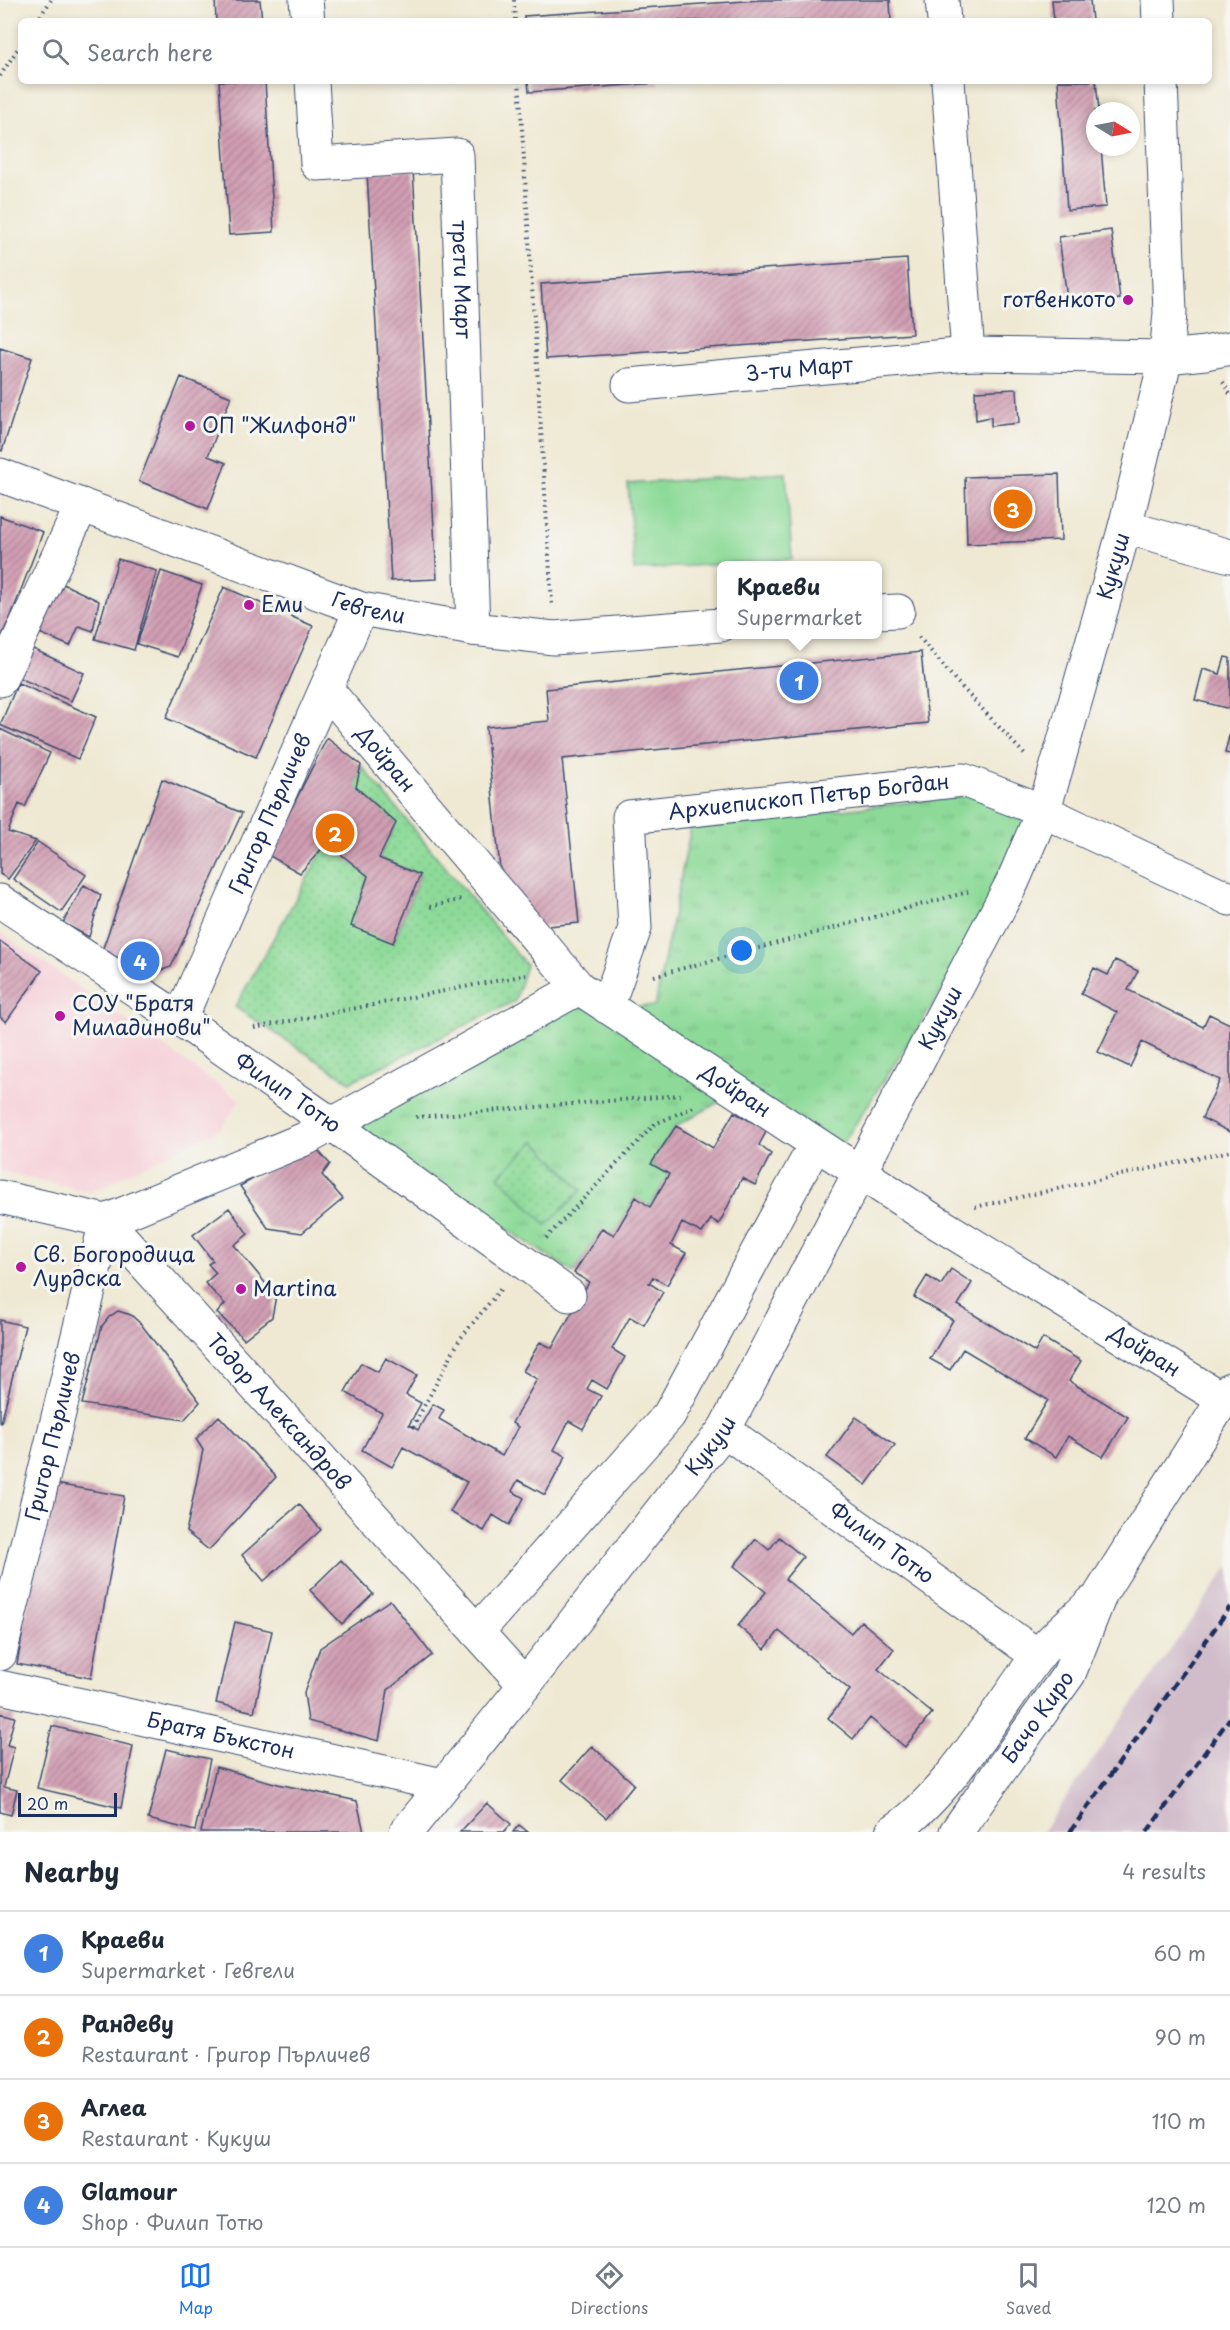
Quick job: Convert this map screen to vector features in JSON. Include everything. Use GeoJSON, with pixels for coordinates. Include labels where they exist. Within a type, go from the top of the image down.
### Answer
{"type":"FeatureCollection","features":[{"type":"Feature","properties":{"kind":"street"},"geometry":{"type":"LineString","coordinates":[[306,0],[308,18]]}},
{"type":"Feature","properties":{"kind":"street"},"geometry":{"type":"LineString","coordinates":[[942,0],[944,18]]}},
{"type":"Feature","properties":{"kind":"street"},"geometry":{"type":"LineString","coordinates":[[1158,0],[1159,18]]}},
{"type":"Feature","properties":{"kind":"street","name":"трети Март"},"geometry":{"type":"LineString","coordinates":[[312,84],[317,164],[457,155],[473,629]]}},
{"type":"Feature","properties":{"kind":"street"},"geometry":{"type":"LineString","coordinates":[[948,84],[968,354]]}},
{"type":"Feature","properties":{"kind":"street","name":"Кукуш"},"geometry":{"type":"LineString","coordinates":[[406,1832],[525,1685],[724,1430],[1012,881],[1048,797],[1125,527],[1166,357],[1170,302],[1161,84]]}},
{"type":"Feature","properties":{"kind":"street"},"geometry":{"type":"LineString","coordinates":[[1166,357],[1230,348]]}},
{"type":"Feature","properties":{"kind":"street","name":"3-ти Март"},"geometry":{"type":"LineString","coordinates":[[629,385],[968,354],[1166,357]]}},
{"type":"Feature","properties":{"kind":"street","name":"Гевгели"},"geometry":{"type":"LineString","coordinates":[[0,475],[361,609],[473,629],[554,638],[717,625]]}},
{"type":"Feature","properties":{"kind":"street"},"geometry":{"type":"LineString","coordinates":[[0,680],[82,505]]}},
{"type":"Feature","properties":{"kind":"street"},"geometry":{"type":"LineString","coordinates":[[1125,527],[1230,556]]}},
{"type":"Feature","properties":{"kind":"street","name":"Григор Пърличев"},"geometry":{"type":"LineString","coordinates":[[180,1019],[361,609]]}},
{"type":"Feature","properties":{"kind":"street","name":"Дойран"},"geometry":{"type":"LineString","coordinates":[[326,689],[571,978],[611,997],[733,1090],[860,1174],[928,1217],[1227,1394]]}},
{"type":"Feature","properties":{"kind":"street","name":"Архиепископ Петър Богдан"},"geometry":{"type":"LineString","coordinates":[[611,997],[635,928],[629,817],[963,780],[1048,797],[1230,899]]}},
{"type":"Feature","properties":{"kind":"street","name":"Филип Тотю"},"geometry":{"type":"LineString","coordinates":[[0,901],[180,1019],[332,1124],[569,1295]]}},
{"type":"Feature","properties":{"kind":"street"},"geometry":{"type":"LineString","coordinates":[[0,1197],[106,1221],[307,1138],[571,978]]}},
{"type":"Feature","properties":{"kind":"street"},"geometry":{"type":"LineString","coordinates":[[477,1632],[669,1414],[815,1145]]}},
{"type":"Feature","properties":{"kind":"street","name":"Григор Пърличев"},"geometry":{"type":"LineString","coordinates":[[0,1654],[106,1221]]}},
{"type":"Feature","properties":{"kind":"street","name":"Тодор Александров"},"geometry":{"type":"LineString","coordinates":[[106,1221],[525,1685]]}},
{"type":"Feature","properties":{"kind":"street","name":"Бачо Киро"},"geometry":{"type":"LineString","coordinates":[[956,1832],[1069,1674],[1101,1593],[1227,1394]]}},
{"type":"Feature","properties":{"kind":"street","name":"Филип Тотю"},"geometry":{"type":"LineString","coordinates":[[724,1430],[1038,1656]]}},
{"type":"Feature","properties":{"kind":"street","name":"Бачо Киро"},"geometry":{"type":"LineString","coordinates":[[892,1832],[903,1825],[943,1784],[1038,1656],[1101,1593]]}},
{"type":"Feature","properties":{"kind":"street","name":"Братя Бъкстон"},"geometry":{"type":"LineString","coordinates":[[0,1687],[443,1785]]}},
{"type":"Feature","properties":{"kind":"path"},"geometry":{"type":"LineString","coordinates":[[39,18],[51,0]]}},
{"type":"Feature","properties":{"kind":"path"},"geometry":{"type":"LineString","coordinates":[[514,0],[515,18]]}},
{"type":"Feature","properties":{"kind":"path"},"geometry":{"type":"LineString","coordinates":[[0,76],[18,49]]}},
{"type":"Feature","properties":{"kind":"path"},"geometry":{"type":"LineString","coordinates":[[519,84],[554,638]]}},
{"type":"Feature","properties":{"kind":"path"},"geometry":{"type":"LineString","coordinates":[[887,611],[957,682],[1048,797]]}},
{"type":"Feature","properties":{"kind":"path"},"geometry":{"type":"LineString","coordinates":[[611,997],[1012,881]]}},
{"type":"Feature","properties":{"kind":"path"},"geometry":{"type":"LineString","coordinates":[[207,1038],[571,978]]}},
{"type":"Feature","properties":{"kind":"path"},"geometry":{"type":"LineString","coordinates":[[414,1117],[733,1090]]}},
{"type":"Feature","properties":{"kind":"path"},"geometry":{"type":"LineString","coordinates":[[413,1427],[460,1339],[523,1262],[655,1124],[733,1090]]}},
{"type":"Feature","properties":{"kind":"path"},"geometry":{"type":"LineString","coordinates":[[928,1217],[1230,1151]]}},
{"type":"Feature","properties":{"kind":"shaded area","name":"СОУ \"Братя Миладинови\""},"geometry":{"type":"Polygon","coordinates":[[[0,932],[240,1100],[221,1129],[90,1192],[0,1171],[0,932]]]}},
{"type":"Feature","properties":{"kind":"shaded area"},"geometry":{"type":"Polygon","coordinates":[[[1230,1565],[1230,1832],[1042,1832],[1230,1565]]]}},
{"type":"Feature","properties":{"kind":"green space"},"geometry":{"type":"Polygon","coordinates":[[[786,473],[792,559],[717,561],[717,564],[634,570],[628,484],[786,473]]]}},
{"type":"Feature","properties":{"kind":"green space"},"geometry":{"type":"Polygon","coordinates":[[[361,765],[526,965],[515,1001],[350,1082],[235,1007],[327,843],[368,876],[351,926],[394,941],[420,875],[379,858],[396,823],[356,787],[361,765]]]}},
{"type":"Feature","properties":{"kind":"green space"},"geometry":{"type":"Polygon","coordinates":[[[1000,792],[1026,816],[1013,881],[838,1151],[744,1088],[676,1126],[651,1164],[669,1174],[650,1207],[635,1198],[614,1235],[602,1229],[574,1273],[346,1124],[571,1007],[655,1006],[691,827],[1000,792]]]}},
{"type":"Feature","properties":{"kind":"green space"},"geometry":{"type":"Polygon","coordinates":[[[535,1141],[582,1190],[546,1225],[499,1176],[535,1141]]]}},
{"type":"Feature","properties":{"kind":"building"},"geometry":{"type":"Polygon","coordinates":[[[215,0],[260,0],[262,18],[216,18],[215,0]]]}},
{"type":"Feature","properties":{"kind":"building"},"geometry":{"type":"Polygon","coordinates":[[[761,0],[890,0],[891,18],[524,18],[524,16],[761,0]]]}},
{"type":"Feature","properties":{"kind":"building"},"geometry":{"type":"Polygon","coordinates":[[[1052,0],[1090,0],[1092,18],[1054,18],[1052,0]]]}},
{"type":"Feature","properties":{"kind":"building"},"geometry":{"type":"Polygon","coordinates":[[[219,84],[265,84],[274,232],[229,235],[219,84]]]}},
{"type":"Feature","properties":{"kind":"building"},"geometry":{"type":"Polygon","coordinates":[[[528,84],[644,84],[529,92],[528,84]]]}},
{"type":"Feature","properties":{"kind":"building"},"geometry":{"type":"Polygon","coordinates":[[[1058,84],[1096,84],[1098,102],[1086,102],[1086,156],[1102,156],[1106,207],[1067,210],[1058,84]]]}},
{"type":"Feature","properties":{"kind":"building"},"geometry":{"type":"Polygon","coordinates":[[[413,170],[437,579],[391,581],[367,173],[413,170]]]}},
{"type":"Feature","properties":{"kind":"building"},"geometry":{"type":"Polygon","coordinates":[[[1111,230],[1120,299],[1068,306],[1059,237],[1111,230]]]}},
{"type":"Feature","properties":{"kind":"building"},"geometry":{"type":"Polygon","coordinates":[[[907,259],[912,334],[546,359],[541,284],[907,259]]]}},
{"type":"Feature","properties":{"kind":"building"},"geometry":{"type":"Polygon","coordinates":[[[0,348],[32,358],[2,451],[0,450],[0,348]]]}},
{"type":"Feature","properties":{"kind":"building","name":"ОП \"Жилфонд\""},"geometry":{"type":"Polygon","coordinates":[[[181,377],[231,397],[208,456],[226,463],[208,509],[139,481],[181,377]]]}},
{"type":"Feature","properties":{"kind":"building"},"geometry":{"type":"Polygon","coordinates":[[[1017,389],[1019,423],[991,426],[991,417],[976,420],[975,391],[1017,389]]]}},
{"type":"Feature","properties":{"kind":"building"},"geometry":{"type":"Polygon","coordinates":[[[1059,474],[1061,540],[967,544],[965,477],[1059,474]]]}},
{"type":"Feature","properties":{"kind":"building"},"geometry":{"type":"Polygon","coordinates":[[[0,516],[43,532],[0,639],[0,516]]]}},
{"type":"Feature","properties":{"kind":"building"},"geometry":{"type":"Polygon","coordinates":[[[118,559],[157,571],[134,650],[95,639],[118,559]]]}},
{"type":"Feature","properties":{"kind":"building"},"geometry":{"type":"Polygon","coordinates":[[[161,571],[202,585],[178,657],[137,644],[161,571]]]}},
{"type":"Feature","properties":{"kind":"building"},"geometry":{"type":"Polygon","coordinates":[[[59,582],[99,601],[93,631],[79,626],[70,646],[37,632],[59,582]]]}},
{"type":"Feature","properties":{"kind":"building"},"geometry":{"type":"Polygon","coordinates":[[[224,587],[313,626],[256,757],[166,718],[224,587]]]}},
{"type":"Feature","properties":{"kind":"building"},"geometry":{"type":"Polygon","coordinates":[[[31,648],[84,673],[71,701],[15,676],[31,648]]]}},
{"type":"Feature","properties":{"kind":"building"},"geometry":{"type":"Polygon","coordinates":[[[921,652],[928,723],[562,759],[579,923],[506,930],[486,727],[549,721],[546,689],[921,652]]]}},
{"type":"Feature","properties":{"kind":"building"},"geometry":{"type":"Polygon","coordinates":[[[1225,657],[1230,658],[1230,709],[1195,700],[1203,669],[1220,674],[1225,657]]]}},
{"type":"Feature","properties":{"kind":"building"},"geometry":{"type":"Polygon","coordinates":[[[18,683],[96,717],[78,759],[0,725],[18,683]]]}},
{"type":"Feature","properties":{"kind":"building"},"geometry":{"type":"Polygon","coordinates":[[[0,729],[50,753],[25,807],[19,804],[8,832],[36,841],[8,879],[0,874],[0,729]]]}},
{"type":"Feature","properties":{"kind":"building"},"geometry":{"type":"Polygon","coordinates":[[[1230,736],[1230,754],[1225,753],[1230,736]]]}},
{"type":"Feature","properties":{"kind":"building"},"geometry":{"type":"Polygon","coordinates":[[[327,738],[361,765],[356,787],[396,823],[379,858],[420,875],[393,943],[351,926],[368,876],[327,843],[300,873],[268,855],[327,738]]]}},
{"type":"Feature","properties":{"kind":"building"},"geometry":{"type":"Polygon","coordinates":[[[162,779],[242,813],[171,967],[143,977],[103,948],[162,779]]]}},
{"type":"Feature","properties":{"kind":"building"},"geometry":{"type":"Polygon","coordinates":[[[38,842],[86,875],[61,912],[13,879],[38,842]]]}},
{"type":"Feature","properties":{"kind":"building"},"geometry":{"type":"Polygon","coordinates":[[[84,885],[101,895],[89,937],[63,923],[84,885]]]}},
{"type":"Feature","properties":{"kind":"building"},"geometry":{"type":"Polygon","coordinates":[[[0,941],[42,971],[6,1022],[0,1017],[0,941]]]}},
{"type":"Feature","properties":{"kind":"building"},"geometry":{"type":"Polygon","coordinates":[[[1115,960],[1138,971],[1128,990],[1203,1027],[1209,1014],[1230,1024],[1230,1132],[1202,1118],[1220,1080],[1142,1042],[1130,1067],[1098,1052],[1117,1012],[1081,994],[1094,968],[1108,975],[1115,960]]]}},
{"type":"Feature","properties":{"kind":"building"},"geometry":{"type":"Polygon","coordinates":[[[734,1112],[767,1130],[759,1145],[771,1154],[755,1185],[742,1178],[719,1224],[711,1219],[702,1233],[682,1223],[671,1245],[686,1253],[667,1285],[653,1277],[649,1283],[663,1292],[644,1325],[630,1317],[612,1349],[625,1357],[607,1389],[592,1380],[587,1389],[601,1396],[583,1429],[569,1421],[554,1450],[566,1456],[545,1495],[518,1480],[512,1491],[524,1498],[509,1525],[493,1515],[484,1531],[450,1512],[467,1482],[403,1447],[392,1467],[362,1450],[382,1413],[345,1392],[361,1363],[378,1372],[386,1358],[417,1375],[406,1395],[421,1403],[409,1425],[418,1430],[433,1404],[444,1410],[439,1419],[502,1456],[518,1427],[512,1423],[537,1379],[523,1371],[540,1342],[552,1348],[589,1282],[574,1273],[602,1228],[614,1235],[636,1197],[650,1207],[669,1174],[651,1164],[676,1126],[713,1148],[734,1112]]]}},
{"type":"Feature","properties":{"kind":"building"},"geometry":{"type":"Polygon","coordinates":[[[314,1146],[330,1164],[322,1175],[343,1199],[302,1233],[268,1228],[240,1186],[314,1146]]]}},
{"type":"Feature","properties":{"kind":"building","name":"Martina"},"geometry":{"type":"Polygon","coordinates":[[[229,1208],[248,1234],[234,1245],[276,1296],[272,1317],[244,1339],[217,1313],[225,1304],[205,1283],[216,1273],[208,1264],[213,1261],[193,1235],[229,1208]]]}},
{"type":"Feature","properties":{"kind":"building"},"geometry":{"type":"Polygon","coordinates":[[[951,1269],[972,1283],[958,1305],[1035,1352],[1043,1338],[1081,1361],[1069,1381],[1128,1417],[1103,1457],[1068,1436],[1056,1457],[1025,1438],[1048,1400],[963,1349],[950,1370],[930,1359],[953,1320],[914,1297],[927,1276],[941,1285],[951,1269]]]}},
{"type":"Feature","properties":{"kind":"building"},"geometry":{"type":"Polygon","coordinates":[[[118,1311],[131,1315],[141,1324],[200,1402],[184,1420],[82,1404],[102,1326],[118,1311]]]}},
{"type":"Feature","properties":{"kind":"building"},"geometry":{"type":"Polygon","coordinates":[[[0,1320],[25,1326],[1,1423],[0,1422],[0,1320]]]}},
{"type":"Feature","properties":{"kind":"building"},"geometry":{"type":"Polygon","coordinates":[[[219,1416],[276,1477],[209,1550],[186,1532],[203,1450],[196,1439],[219,1416]]]}},
{"type":"Feature","properties":{"kind":"building"},"geometry":{"type":"Polygon","coordinates":[[[856,1417],[895,1445],[866,1485],[827,1457],[856,1417]]]}},
{"type":"Feature","properties":{"kind":"building"},"geometry":{"type":"Polygon","coordinates":[[[50,1483],[124,1496],[91,1678],[17,1664],[50,1483]]]}},
{"type":"Feature","properties":{"kind":"building"},"geometry":{"type":"Polygon","coordinates":[[[299,1504],[321,1530],[264,1581],[242,1555],[299,1504]]]}},
{"type":"Feature","properties":{"kind":"building"},"geometry":{"type":"Polygon","coordinates":[[[779,1537],[803,1557],[785,1579],[851,1633],[861,1621],[894,1649],[878,1669],[932,1713],[905,1747],[870,1718],[853,1739],[828,1718],[850,1690],[779,1631],[765,1649],[738,1626],[766,1592],[734,1566],[756,1539],[769,1550],[779,1537]]]}},
{"type":"Feature","properties":{"kind":"building"},"geometry":{"type":"Polygon","coordinates":[[[341,1560],[373,1594],[342,1624],[310,1590],[341,1560]]]}},
{"type":"Feature","properties":{"kind":"building"},"geometry":{"type":"Polygon","coordinates":[[[390,1600],[432,1655],[388,1690],[379,1741],[308,1721],[304,1693],[320,1648],[390,1600]]]}},
{"type":"Feature","properties":{"kind":"building"},"geometry":{"type":"Polygon","coordinates":[[[235,1622],[272,1631],[254,1712],[216,1703],[235,1622]]]}},
{"type":"Feature","properties":{"kind":"building"},"geometry":{"type":"Polygon","coordinates":[[[0,1713],[15,1717],[7,1745],[14,1747],[4,1787],[17,1790],[11,1815],[0,1812],[0,1713]]]}},
{"type":"Feature","properties":{"kind":"building"},"geometry":{"type":"Polygon","coordinates":[[[52,1726],[133,1746],[121,1808],[37,1788],[52,1726]]]}},
{"type":"Feature","properties":{"kind":"building"},"geometry":{"type":"Polygon","coordinates":[[[592,1746],[634,1784],[606,1818],[562,1780],[592,1746]]]}},
{"type":"Feature","properties":{"kind":"building"},"geometry":{"type":"Polygon","coordinates":[[[166,1749],[210,1759],[195,1831],[148,1819],[166,1749]]]}},
{"type":"Feature","properties":{"kind":"building"},"geometry":{"type":"Polygon","coordinates":[[[216,1767],[278,1784],[357,1801],[364,1832],[201,1832],[216,1767]]]}},
{"type":"Feature","properties":{"kind":"building"},"geometry":{"type":"Polygon","coordinates":[[[487,1803],[511,1824],[504,1832],[460,1832],[487,1803]]]}},
{"type":"Feature","properties":{"kind":"building"},"geometry":{"type":"Polygon","coordinates":[[[519,1825],[528,1832],[513,1832],[519,1825]]]}},
{"type":"Feature","properties":{"kind":"railway"},"geometry":{"type":"LineString","coordinates":[[1070,1832],[1230,1607]]}},
{"type":"Feature","properties":{"kind":"railway"},"geometry":{"type":"LineString","coordinates":[[1147,1832],[1230,1718]]}},
{"type":"Feature","properties":{"kind":"place","name":"готвенкото"},"geometry":{"type":"Point","coordinates":[1128,300]}},
{"type":"Feature","properties":{"kind":"place","name":"ОП \"Жилфонд\""},"geometry":{"type":"Point","coordinates":[190,426]}},
{"type":"Feature","properties":{"kind":"place","name":"Аглеа"},"geometry":{"type":"Point","coordinates":[1013,509]}},
{"type":"Feature","properties":{"kind":"place","name":"Еми"},"geometry":{"type":"Point","coordinates":[249,605]}},
{"type":"Feature","properties":{"kind":"place","name":"Краеви"},"geometry":{"type":"Point","coordinates":[799,681]}},
{"type":"Feature","properties":{"kind":"place","name":"Рандеву"},"geometry":{"type":"Point","coordinates":[335,833]}},
{"type":"Feature","properties":{"kind":"place","name":"Glamour"},"geometry":{"type":"Point","coordinates":[140,961]}},
{"type":"Feature","properties":{"kind":"place","name":"СОУ \"Братя Миладинови\""},"geometry":{"type":"Point","coordinates":[60,1016]}},
{"type":"Feature","properties":{"kind":"place","name":"Св. Богородица Лурдска"},"geometry":{"type":"Point","coordinates":[21,1267]}},
{"type":"Feature","properties":{"kind":"place","name":"Martina"},"geometry":{"type":"Point","coordinates":[241,1289]}}]}
